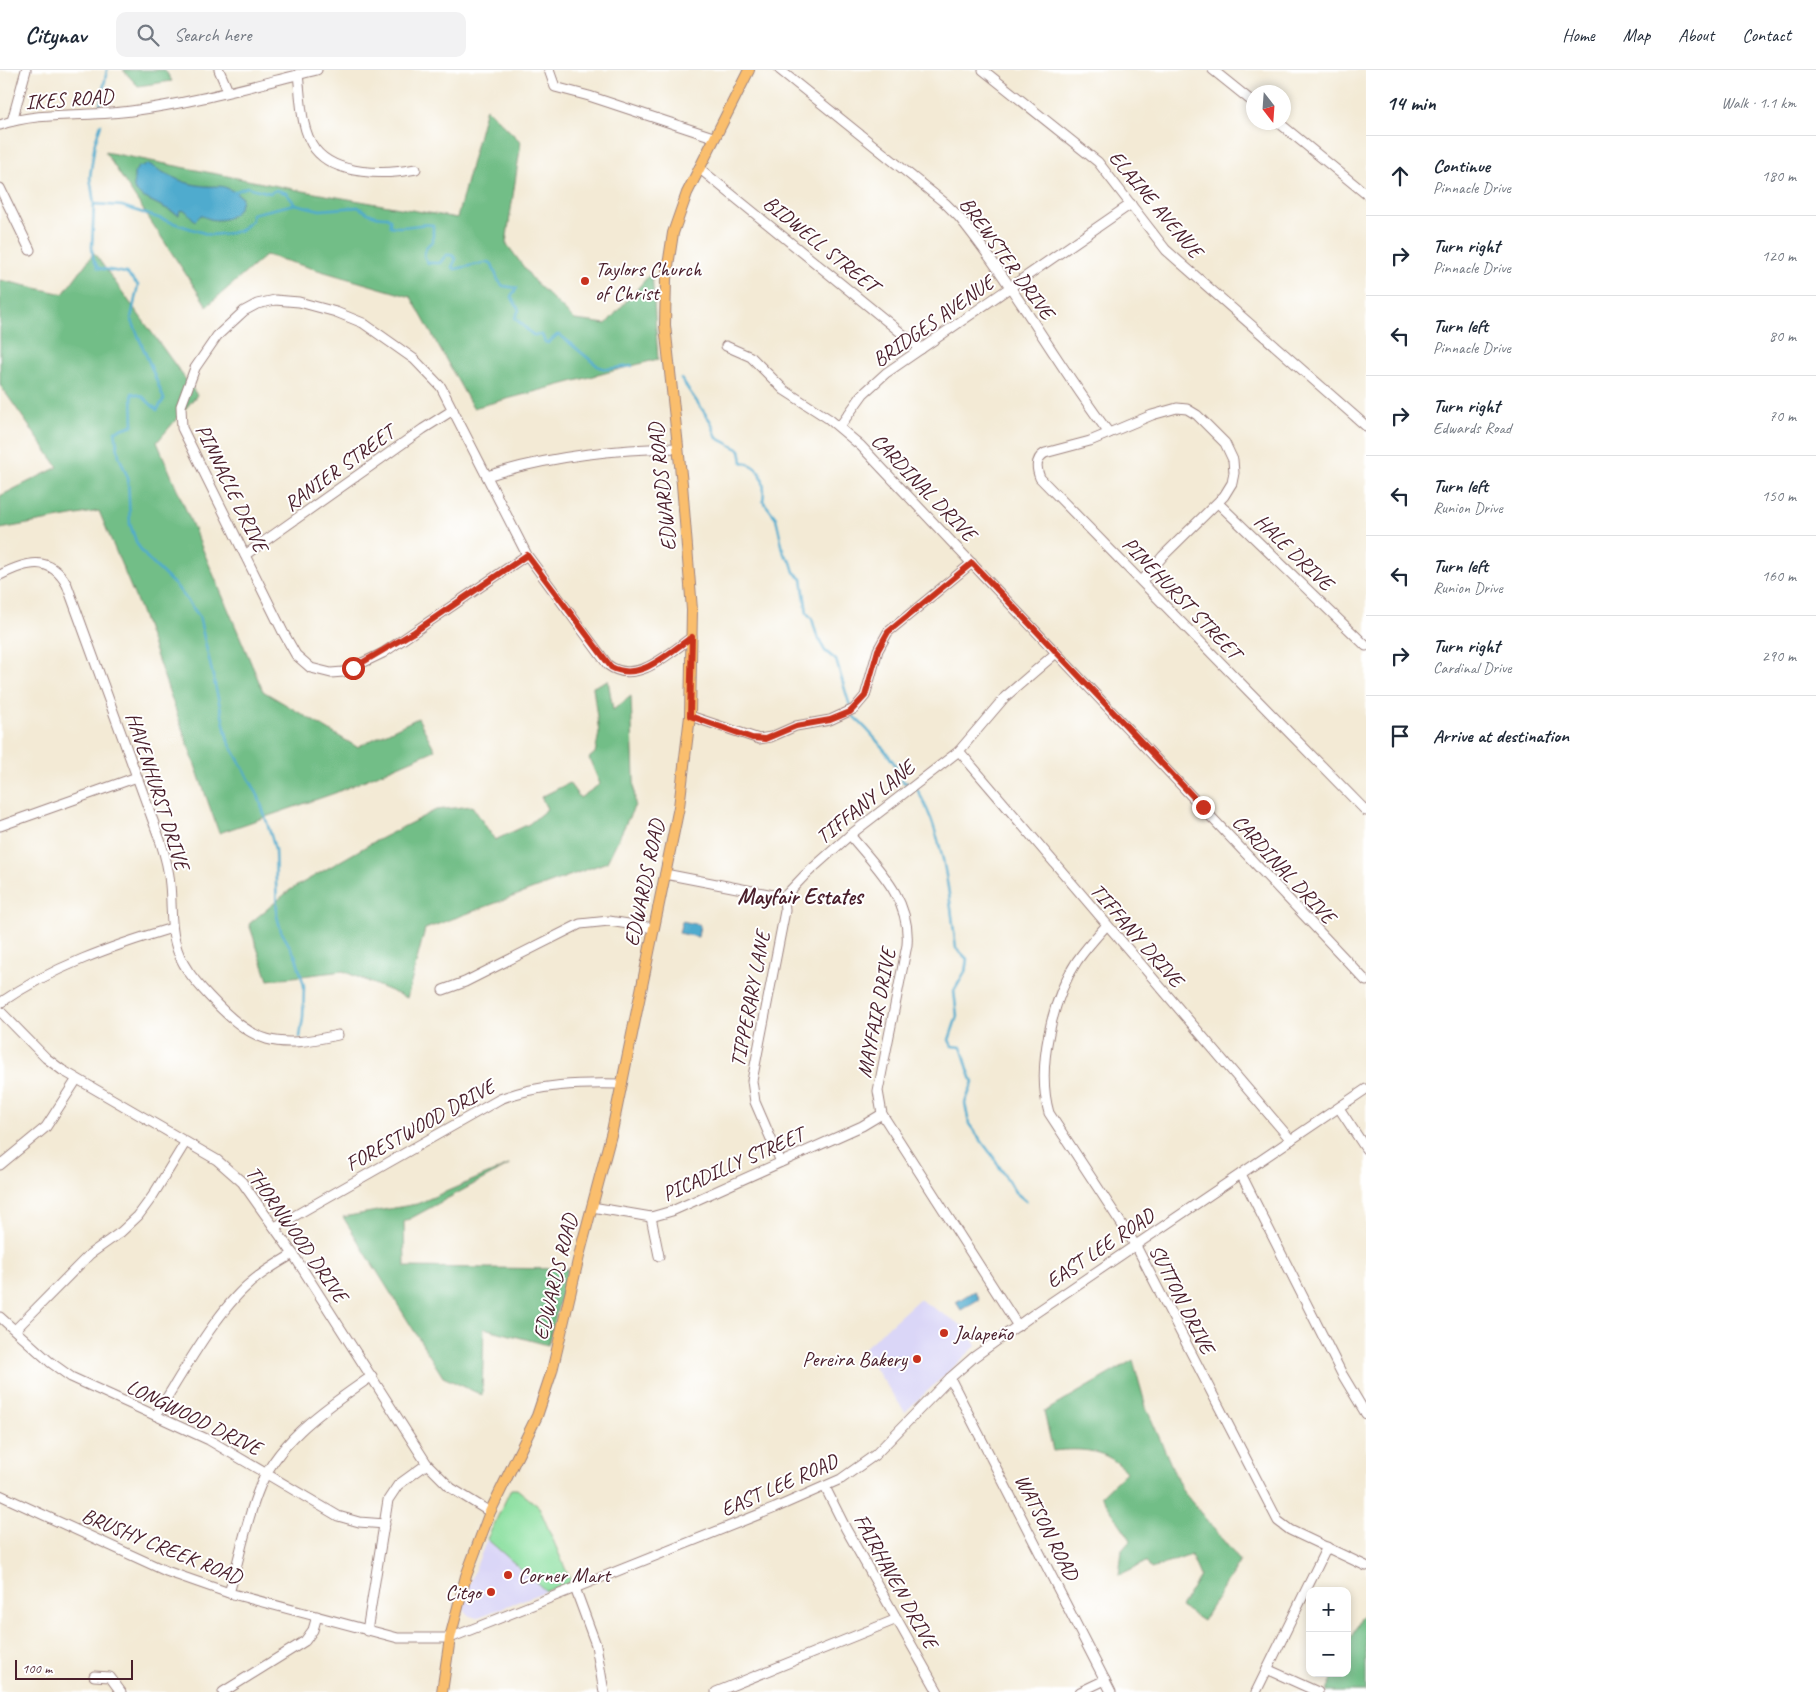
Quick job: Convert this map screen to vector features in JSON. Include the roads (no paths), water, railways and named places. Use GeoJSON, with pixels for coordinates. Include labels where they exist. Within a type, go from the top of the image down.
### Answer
{"type":"FeatureCollection","features":[{"type":"Feature","properties":{"kind":"main road","name":"EDWARDS ROAD"},"geometry":{"type":"LineString","coordinates":[[442,1692],[450,1638],[466,1576],[490,1512],[546,1393],[622,1084],[679,806],[690,716],[692,637],[689,564],[665,325],[666,279],[669,253],[678,217],[713,137],[749,70]]}},
{"type":"Feature","properties":{"kind":"street"},"geometry":{"type":"LineString","coordinates":[[12,121],[26,70]]}},
{"type":"Feature","properties":{"kind":"street"},"geometry":{"type":"LineString","coordinates":[[219,70],[228,91]]}},
{"type":"Feature","properties":{"kind":"street","name":"IKES ROAD"},"geometry":{"type":"LineString","coordinates":[[0,126],[12,121],[134,111],[317,70]]}},
{"type":"Feature","properties":{"kind":"street"},"geometry":{"type":"LineString","coordinates":[[549,70],[555,87],[589,96],[713,137]]}},
{"type":"Feature","properties":{"kind":"street","name":"BREWSTER DRIVE"},"geometry":{"type":"LineString","coordinates":[[780,70],[945,203],[970,230],[1068,377],[1109,433]]}},
{"type":"Feature","properties":{"kind":"street","name":"ELAINE AVENUE"},"geometry":{"type":"LineString","coordinates":[[983,70],[1098,162],[1155,238],[1180,264],[1366,426]]}},
{"type":"Feature","properties":{"kind":"street"},"geometry":{"type":"LineString","coordinates":[[1213,70],[1246,97]]}},
{"type":"Feature","properties":{"kind":"street"},"geometry":{"type":"LineString","coordinates":[[298,74],[307,130],[315,149],[321,154],[339,164],[366,172],[394,173],[416,168]]}},
{"type":"Feature","properties":{"kind":"street"},"geometry":{"type":"LineString","coordinates":[[1288,130],[1366,194]]}},
{"type":"Feature","properties":{"kind":"street","name":"BIDWELL STREET"},"geometry":{"type":"LineString","coordinates":[[699,168],[921,349]]}},
{"type":"Feature","properties":{"kind":"street"},"geometry":{"type":"LineString","coordinates":[[0,188],[30,250]]}},
{"type":"Feature","properties":{"kind":"street","name":"BRIDGES AVENUE"},"geometry":{"type":"LineString","coordinates":[[840,426],[869,387],[1131,204]]}},
{"type":"Feature","properties":{"kind":"street","name":"PINNACLE DRIVE"},"geometry":{"type":"LineString","coordinates":[[527,555],[382,653],[353,668],[331,673],[311,668],[296,655],[185,434],[180,418],[183,399],[195,368],[217,336],[244,311],[265,301],[286,300],[330,310],[363,323],[424,368],[440,388],[527,555],[604,660],[616,670],[627,672],[640,670],[692,637]]}},
{"type":"Feature","properties":{"kind":"street","name":"CARDINAL DRIVE"},"geometry":{"type":"LineString","coordinates":[[726,346],[751,357],[784,390],[840,426],[972,563],[1366,981]]}},
{"type":"Feature","properties":{"kind":"street"},"geometry":{"type":"LineString","coordinates":[[1109,433],[1170,409],[1184,408],[1194,412],[1226,444],[1233,460],[1234,473],[1232,483],[1219,504],[1163,556],[1142,581]]}},
{"type":"Feature","properties":{"kind":"street","name":"RANIER STREET"},"geometry":{"type":"LineString","coordinates":[[246,554],[423,428],[453,410]]}},
{"type":"Feature","properties":{"kind":"street","name":"PINEHURST STREET"},"geometry":{"type":"LineString","coordinates":[[1109,433],[1090,441],[1045,453],[1038,460],[1037,471],[1043,482],[1366,811]]}},
{"type":"Feature","properties":{"kind":"street"},"geometry":{"type":"LineString","coordinates":[[487,476],[516,467],[560,458],[678,448]]}},
{"type":"Feature","properties":{"kind":"street","name":"HALE DRIVE"},"geometry":{"type":"LineString","coordinates":[[1219,504],[1366,646]]}},
{"type":"Feature","properties":{"kind":"street"},"geometry":{"type":"LineString","coordinates":[[690,716],[752,738],[765,739],[796,726],[830,720],[850,712],[865,696],[878,650],[888,632],[972,563]]}},
{"type":"Feature","properties":{"kind":"street","name":"HAVENHURST DRIVE"},"geometry":{"type":"LineString","coordinates":[[0,575],[26,564],[40,564],[52,568],[65,582],[166,861],[170,883],[172,928],[177,951],[188,972],[221,1009],[245,1029],[264,1038],[288,1043],[303,1043],[338,1035]]}},
{"type":"Feature","properties":{"kind":"street","name":"TIFFANY LANE"},"geometry":{"type":"LineString","coordinates":[[784,897],[850,835],[959,751],[1005,697],[1056,652]]}},
{"type":"Feature","properties":{"kind":"street","name":"TIFFANY DRIVE"},"geometry":{"type":"LineString","coordinates":[[959,751],[1106,926],[1291,1140]]}},
{"type":"Feature","properties":{"kind":"street"},"geometry":{"type":"LineString","coordinates":[[1,823],[136,777]]}},
{"type":"Feature","properties":{"kind":"street","name":"MAYFAIR DRIVE"},"geometry":{"type":"LineString","coordinates":[[850,835],[894,889],[903,908],[907,928],[907,945],[878,1091],[882,1114],[1018,1326]]}},
{"type":"Feature","properties":{"kind":"street"},"geometry":{"type":"LineString","coordinates":[[665,874],[784,897]]}},
{"type":"Feature","properties":{"kind":"street","name":"TIPPERARY LANE"},"geometry":{"type":"LineString","coordinates":[[781,1162],[755,1102],[752,1081],[785,911],[784,897]]}},
{"type":"Feature","properties":{"kind":"street"},"geometry":{"type":"LineString","coordinates":[[443,990],[464,982],[580,924],[609,921],[654,928]]}},
{"type":"Feature","properties":{"kind":"street","name":"SUTTON DRIVE"},"geometry":{"type":"LineString","coordinates":[[1106,926],[1077,962],[1059,1000],[1046,1053],[1046,1099],[1054,1124],[1136,1246],[1272,1514],[1282,1526],[1366,1566]]}},
{"type":"Feature","properties":{"kind":"street"},"geometry":{"type":"LineString","coordinates":[[0,1003],[29,984],[57,970],[131,940],[172,928]]}},
{"type":"Feature","properties":{"kind":"street","name":"THORNWOOD DRIVE"},"geometry":{"type":"LineString","coordinates":[[0,1011],[46,1058],[77,1080],[217,1160],[232,1171],[251,1193],[294,1254],[427,1464],[451,1488],[490,1512]]}},
{"type":"Feature","properties":{"kind":"street"},"geometry":{"type":"LineString","coordinates":[[0,1165],[46,1127],[77,1080]]}},
{"type":"Feature","properties":{"kind":"street","name":"FORESTWOOD DRIVE"},"geometry":{"type":"LineString","coordinates":[[275,1227],[500,1098],[523,1091],[558,1086],[622,1084]]}},
{"type":"Feature","properties":{"kind":"street","name":"EAST LEE ROAD"},"geometry":{"type":"LineString","coordinates":[[317,1616],[398,1638],[450,1638],[826,1487],[841,1479],[875,1455],[950,1378],[1018,1326],[1366,1089]]}},
{"type":"Feature","properties":{"kind":"street"},"geometry":{"type":"LineString","coordinates":[[1339,1108],[1366,1149]]}},
{"type":"Feature","properties":{"kind":"street","name":"PICADILLY STREET"},"geometry":{"type":"LineString","coordinates":[[592,1207],[651,1217],[672,1211],[882,1114]]}},
{"type":"Feature","properties":{"kind":"street"},"geometry":{"type":"LineString","coordinates":[[14,1330],[90,1254],[121,1232],[138,1216],[185,1143]]}},
{"type":"Feature","properties":{"kind":"street"},"geometry":{"type":"LineString","coordinates":[[1241,1174],[1342,1374],[1366,1414]]}},
{"type":"Feature","properties":{"kind":"street"},"geometry":{"type":"LineString","coordinates":[[651,1217],[658,1256]]}},
{"type":"Feature","properties":{"kind":"street"},"geometry":{"type":"LineString","coordinates":[[156,1414],[220,1316],[237,1295],[260,1274],[294,1254]]}},
{"type":"Feature","properties":{"kind":"street","name":"LONGWOOD DRIVE"},"geometry":{"type":"LineString","coordinates":[[0,1317],[50,1362],[71,1377],[210,1440],[338,1516],[359,1522],[385,1524]]}},
{"type":"Feature","properties":{"kind":"street"},"geometry":{"type":"LineString","coordinates":[[230,1593],[257,1493],[267,1473],[304,1428],[328,1407],[372,1376]]}},
{"type":"Feature","properties":{"kind":"street","name":"WATSON ROAD"},"geometry":{"type":"LineString","coordinates":[[950,1378],[1111,1692]]}},
{"type":"Feature","properties":{"kind":"street"},"geometry":{"type":"LineString","coordinates":[[368,1630],[386,1507],[393,1490],[427,1464]]}},
{"type":"Feature","properties":{"kind":"street","name":"FAIRHAVEN DRIVE"},"geometry":{"type":"LineString","coordinates":[[826,1487],[938,1692]]}},
{"type":"Feature","properties":{"kind":"street","name":"BRUSHY CREEK ROAD"},"geometry":{"type":"LineString","coordinates":[[0,1495],[166,1571],[230,1593],[317,1616]]}},
{"type":"Feature","properties":{"kind":"street"},"geometry":{"type":"LineString","coordinates":[[1256,1692],[1327,1547]]}},
{"type":"Feature","properties":{"kind":"street"},"geometry":{"type":"LineString","coordinates":[[575,1588],[596,1645],[604,1692]]}},
{"type":"Feature","properties":{"kind":"street"},"geometry":{"type":"LineString","coordinates":[[223,1692],[305,1641],[313,1630],[317,1616]]}},
{"type":"Feature","properties":{"kind":"street"},"geometry":{"type":"LineString","coordinates":[[716,1692],[897,1619]]}},
{"type":"Feature","properties":{"kind":"street"},"geometry":{"type":"LineString","coordinates":[[1268,1669],[1318,1692]]}},
{"type":"Feature","properties":{"kind":"street"},"geometry":{"type":"LineString","coordinates":[[94,1676],[110,1677],[121,1692]]}},
{"type":"Feature","properties":{"kind":"street"},"geometry":{"type":"LineString","coordinates":[[1080,1692],[1105,1680]]}},
{"type":"Feature","properties":{"kind":"water"},"geometry":{"type":"Polygon","coordinates":[[[149,164],[185,182],[224,187],[242,197],[241,204],[233,215],[221,220],[214,220],[201,215],[195,221],[186,211],[180,210],[179,215],[141,196],[134,189],[134,173],[138,167],[149,164]]]}},
{"type":"Feature","properties":{"kind":"water"},"geometry":{"type":"Polygon","coordinates":[[[682,921],[700,925],[698,937],[679,933],[682,921]]]}},
{"type":"Feature","properties":{"kind":"water"},"geometry":{"type":"Polygon","coordinates":[[[974,1291],[979,1299],[961,1310],[956,1302],[974,1291]]]}},
{"type":"Feature","properties":{"kind":"waterway"},"geometry":{"type":"LineString","coordinates":[[100,106],[107,70]]}},
{"type":"Feature","properties":{"kind":"waterway"},"geometry":{"type":"LineString","coordinates":[[101,124],[95,142],[90,177],[94,204],[93,258],[98,268],[126,273],[138,285],[131,318],[164,399],[157,410],[142,396],[132,393],[133,425],[115,431],[119,456],[128,478],[130,524],[137,544],[147,558],[177,587],[199,616],[228,741],[258,795],[275,849],[277,916],[281,931],[296,957],[304,986],[303,1018],[300,1037]]}},
{"type":"Feature","properties":{"kind":"waterway"},"geometry":{"type":"LineString","coordinates":[[234,192],[247,187],[270,193],[276,190],[286,193],[295,204]]}},
{"type":"Feature","properties":{"kind":"waterway"},"geometry":{"type":"LineString","coordinates":[[94,204],[122,206],[210,235],[241,230],[252,220],[252,214],[295,204],[320,210],[358,207],[372,215],[387,217],[390,219],[390,226],[396,227],[433,225],[433,241],[427,247],[424,256],[428,263],[440,263],[446,255],[452,255],[456,259],[452,267],[455,269],[489,262],[492,264],[498,280],[503,286],[517,288],[511,296],[519,310],[515,318],[533,335],[542,335],[545,342],[548,343],[557,335],[560,335],[599,367],[607,369],[632,366]]}},
{"type":"Feature","properties":{"kind":"waterway"},"geometry":{"type":"LineString","coordinates":[[681,379],[711,422],[717,438],[740,450],[742,462],[754,467],[761,476],[764,487],[763,501],[776,518],[784,554],[791,562],[794,572],[802,579],[807,613],[812,619],[817,636],[825,651],[836,660],[850,706]]}},
{"type":"Feature","properties":{"kind":"waterway"},"geometry":{"type":"LineString","coordinates":[[853,716],[882,747],[896,766],[903,782],[907,783]]}},
{"type":"Feature","properties":{"kind":"waterway"},"geometry":{"type":"LineString","coordinates":[[917,789],[934,827],[940,846],[948,886],[956,948],[967,959],[965,972],[954,991],[957,1016],[949,1040],[952,1046],[961,1047],[973,1082],[965,1103],[969,1124],[994,1158],[1015,1192],[1026,1201]]}},
{"type":"Feature","properties":{"kind":"place","name":"Taylors Church of Christ"},"geometry":{"type":"Point","coordinates":[585,281]}},
{"type":"Feature","properties":{"kind":"place","name":"Jalapeño"},"geometry":{"type":"Point","coordinates":[944,1333]}},
{"type":"Feature","properties":{"kind":"place","name":"Pereira Bakery"},"geometry":{"type":"Point","coordinates":[917,1359]}},
{"type":"Feature","properties":{"kind":"place","name":"Corner Mart"},"geometry":{"type":"Point","coordinates":[508,1575]}},
{"type":"Feature","properties":{"kind":"place","name":"Citgo"},"geometry":{"type":"Point","coordinates":[491,1592]}},
{"type":"Feature","properties":{"kind":"district","name":"Mayfair Estates"},"geometry":{"type":"Point","coordinates":[800,896]}}]}
